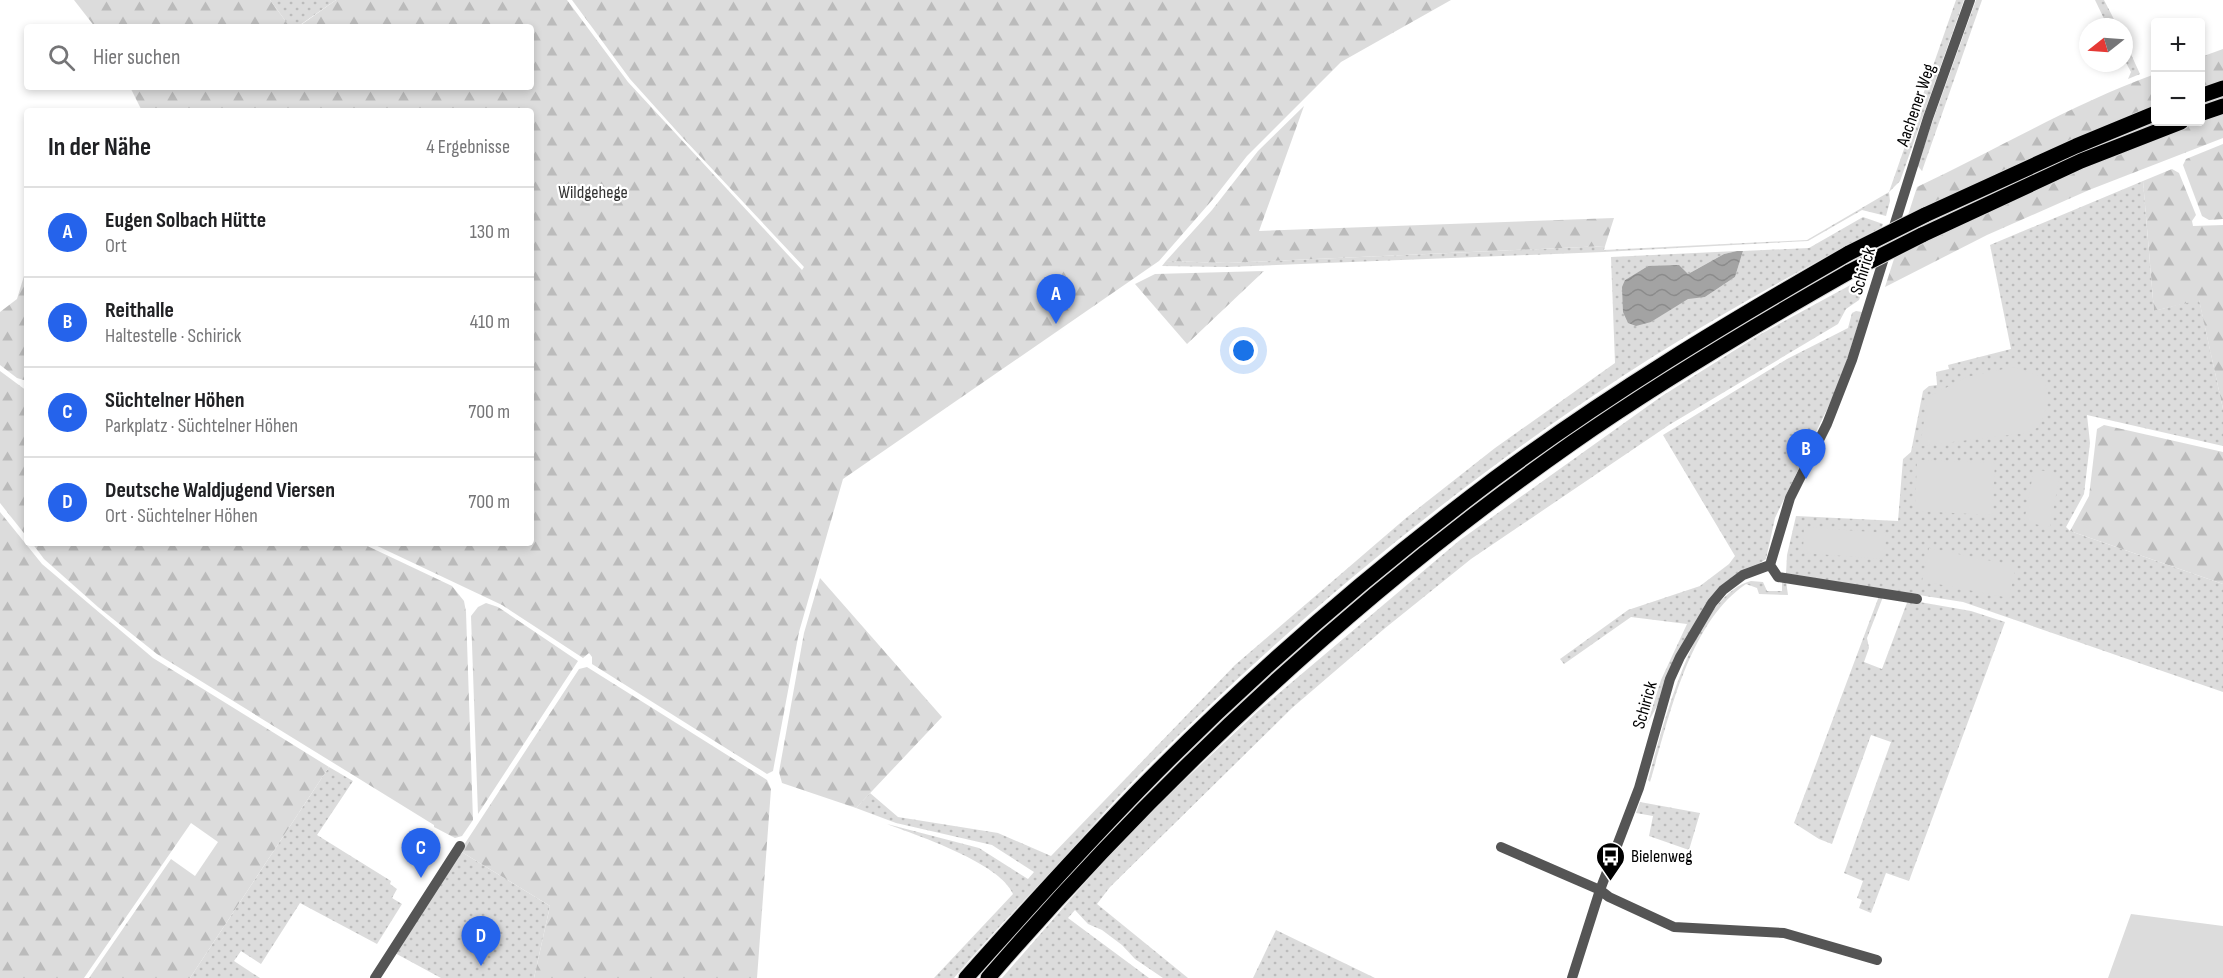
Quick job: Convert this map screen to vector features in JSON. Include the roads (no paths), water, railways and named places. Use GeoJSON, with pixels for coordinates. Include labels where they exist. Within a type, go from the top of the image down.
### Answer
{"type":"FeatureCollection","features":[{"type":"Feature","properties":{"kind":"highway"},"geometry":{"type":"LineString","coordinates":[[2205,94],[2223,88]]}},
{"type":"Feature","properties":{"kind":"highway"},"geometry":{"type":"LineString","coordinates":[[2205,112],[2223,106]]}},
{"type":"Feature","properties":{"kind":"highway"},"geometry":{"type":"LineString","coordinates":[[966,978],[1138,791],[1212,719],[1298,639],[1424,534],[1494,480],[1644,375],[1727,323],[1850,254],[1924,215],[2076,146],[2151,115]]}},
{"type":"Feature","properties":{"kind":"highway"},"geometry":{"type":"LineString","coordinates":[[988,978],[1150,802],[1224,729],[1309,651],[1433,547],[1563,449],[1733,338],[1849,272],[1922,235],[2081,161],[2171,126]]}},
{"type":"Feature","properties":{"kind":"street","name":"Aachener Weg"},"geometry":{"type":"LineString","coordinates":[[1895,221],[1970,0]]}},
{"type":"Feature","properties":{"kind":"street","name":"Schirick"},"geometry":{"type":"LineString","coordinates":[[1572,978],[1600,890],[1639,788],[1670,679],[1680,657],[1712,603],[1723,590],[1743,575],[1770,565],[1790,498],[1827,424],[1852,360],[1895,221]]}},
{"type":"Feature","properties":{"kind":"street"},"geometry":{"type":"LineString","coordinates":[[1770,565],[1778,577],[1917,599]]}},
{"type":"Feature","properties":{"kind":"street"},"geometry":{"type":"LineString","coordinates":[[375,978],[460,846]]}},
{"type":"Feature","properties":{"kind":"street"},"geometry":{"type":"LineString","coordinates":[[1501,847],[1600,890],[1609,897],[1674,927],[1784,933],[1877,960]]}},
{"type":"Feature","properties":{"kind":"water"},"geometry":{"type":"Polygon","coordinates":[[[1743,251],[1735,277],[1705,297],[1688,299],[1651,322],[1636,326],[1628,323],[1623,312],[1622,287],[1625,280],[1648,266],[1679,265],[1688,274],[1724,254],[1743,251]]]}},
{"type":"Feature","properties":{"kind":"place","name":"Eugen Solbach Hütte"},"geometry":{"type":"Point","coordinates":[1056,324]}},
{"type":"Feature","properties":{"kind":"place","name":"Reithalle"},"geometry":{"type":"Point","coordinates":[1806,479]}},
{"type":"Feature","properties":{"kind":"place","name":"Süchtelner Höhen"},"geometry":{"type":"Point","coordinates":[421,878]}},
{"type":"Feature","properties":{"kind":"place","name":"Bielenweg"},"geometry":{"type":"Point","coordinates":[1610,882]}},
{"type":"Feature","properties":{"kind":"place","name":"Deutsche Waldjugend Viersen"},"geometry":{"type":"Point","coordinates":[481,966]}},
{"type":"Feature","properties":{"kind":"park label","name":"Wildgehege"},"geometry":{"type":"Point","coordinates":[593,192]}}]}
